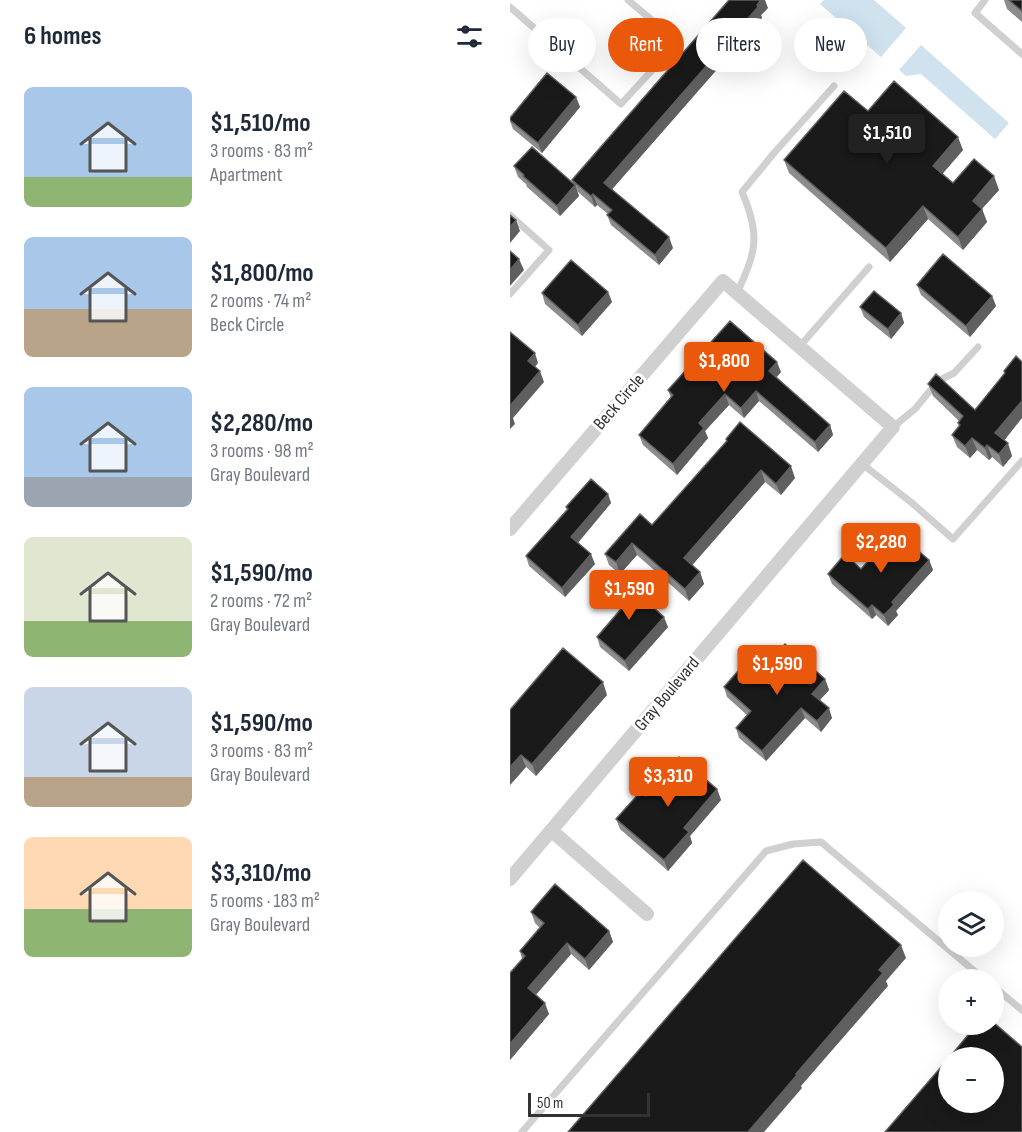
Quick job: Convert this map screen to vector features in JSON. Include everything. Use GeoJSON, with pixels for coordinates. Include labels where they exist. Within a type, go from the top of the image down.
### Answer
{"type":"FeatureCollection","features":[{"type":"Feature","properties":{"kind":"street","name":"Beck Circle"},"geometry":{"type":"LineString","coordinates":[[510,529],[723,281],[737,293]]}},
{"type":"Feature","properties":{"kind":"street"},"geometry":{"type":"LineString","coordinates":[[737,293],[893,427]]}},
{"type":"Feature","properties":{"kind":"street","name":"Gray Boulevard"},"geometry":{"type":"LineString","coordinates":[[510,879],[893,427]]}},
{"type":"Feature","properties":{"kind":"street"},"geometry":{"type":"LineString","coordinates":[[552,831],[647,914]]}},
{"type":"Feature","properties":{"kind":"lane"},"geometry":{"type":"LineString","coordinates":[[510,7],[621,104],[678,42],[628,0]]}},
{"type":"Feature","properties":{"kind":"lane"},"geometry":{"type":"LineString","coordinates":[[985,0],[975,12],[1022,54]]}},
{"type":"Feature","properties":{"kind":"lane"},"geometry":{"type":"LineString","coordinates":[[737,293],[750,264],[755,242],[751,212],[742,192],[834,86]]}},
{"type":"Feature","properties":{"kind":"lane"},"geometry":{"type":"LineString","coordinates":[[510,215],[549,250],[510,294]]}},
{"type":"Feature","properties":{"kind":"lane"},"geometry":{"type":"LineString","coordinates":[[800,346],[869,267]]}},
{"type":"Feature","properties":{"kind":"lane"},"geometry":{"type":"LineString","coordinates":[[893,427],[915,409],[938,381],[954,373],[978,347]]}},
{"type":"Feature","properties":{"kind":"lane"},"geometry":{"type":"LineString","coordinates":[[861,463],[953,539],[1022,461]]}},
{"type":"Feature","properties":{"kind":"lane"},"geometry":{"type":"LineString","coordinates":[[522,1132],[766,851],[793,844],[821,842],[972,969]]}},
{"type":"Feature","properties":{"kind":"lane"},"geometry":{"type":"LineString","coordinates":[[1004,995],[1022,1010]]}},
{"type":"Feature","properties":{"kind":"water"},"geometry":{"type":"Polygon","coordinates":[[[824,0],[874,0],[906,28],[881,57],[867,45],[867,18],[836,18],[820,4],[824,0]]]}},
{"type":"Feature","properties":{"kind":"water"},"geometry":{"type":"Polygon","coordinates":[[[921,45],[1009,123],[995,139],[921,74],[906,76],[899,70],[921,45]]]}},
{"type":"Feature","properties":{"kind":"building"},"geometry":{"type":"Polygon","coordinates":[[[729,0],[761,0],[748,18],[713,18],[729,0]]]}},
{"type":"Feature","properties":{"kind":"building"},"geometry":{"type":"Polygon","coordinates":[[[1009,0],[1022,0],[1022,11],[1009,0]]]}},
{"type":"Feature","properties":{"kind":"building"},"geometry":{"type":"Polygon","coordinates":[[[696,38],[696,72],[701,72],[604,183],[669,237],[655,255],[607,215],[612,210],[572,180],[666,72],[684,72],[684,52],[696,38]]]}},
{"type":"Feature","properties":{"kind":"building"},"geometry":{"type":"Polygon","coordinates":[[[547,73],[576,97],[538,143],[510,118],[547,73]]]}},
{"type":"Feature","properties":{"kind":"building"},"geometry":{"type":"Polygon","coordinates":[[[894,81],[958,137],[933,166],[953,183],[974,159],[994,176],[973,201],[982,209],[958,237],[923,206],[886,248],[784,160],[844,91],[868,111],[894,81]]]}},
{"type":"Feature","properties":{"kind":"building"},"geometry":{"type":"Polygon","coordinates":[[[532,147],[575,185],[557,206],[514,166],[532,147]]]}},
{"type":"Feature","properties":{"kind":"building"},"geometry":{"type":"Polygon","coordinates":[[[510,215],[516,220],[510,227],[510,215]]]}},
{"type":"Feature","properties":{"kind":"building"},"geometry":{"type":"Polygon","coordinates":[[[510,251],[519,259],[510,270],[510,251]]]}},
{"type":"Feature","properties":{"kind":"building"},"geometry":{"type":"Polygon","coordinates":[[[943,254],[992,296],[966,326],[917,285],[943,254]]]}},
{"type":"Feature","properties":{"kind":"building"},"geometry":{"type":"Polygon","coordinates":[[[571,260],[608,292],[578,325],[542,293],[571,260]]]}},
{"type":"Feature","properties":{"kind":"building"},"geometry":{"type":"Polygon","coordinates":[[[874,291],[901,313],[888,329],[860,307],[874,291]]]}},
{"type":"Feature","properties":{"kind":"building"},"geometry":{"type":"Polygon","coordinates":[[[730,321],[777,362],[769,371],[830,425],[815,442],[756,391],[741,408],[725,394],[699,423],[704,428],[673,464],[639,435],[673,395],[668,390],[730,321]]]}},
{"type":"Feature","properties":{"kind":"building"},"geometry":{"type":"Polygon","coordinates":[[[510,332],[535,353],[528,361],[540,371],[510,406],[510,332]]]}},
{"type":"Feature","properties":{"kind":"building"},"geometry":{"type":"Polygon","coordinates":[[[1016,356],[1022,362],[1022,401],[995,433],[1008,443],[999,454],[987,445],[985,448],[972,438],[965,446],[952,435],[960,425],[958,423],[963,416],[928,384],[936,374],[975,410],[1016,356]]]}},
{"type":"Feature","properties":{"kind":"building"},"geometry":{"type":"Polygon","coordinates":[[[740,422],[791,466],[776,484],[761,470],[684,558],[700,572],[685,589],[632,543],[616,562],[605,554],[640,514],[652,525],[727,441],[726,439],[740,422]]]}},
{"type":"Feature","properties":{"kind":"building"},"geometry":{"type":"Polygon","coordinates":[[[591,479],[608,494],[571,537],[591,554],[562,588],[526,556],[591,479]]]}},
{"type":"Feature","properties":{"kind":"building"},"geometry":{"type":"Polygon","coordinates":[[[895,531],[929,560],[892,602],[894,605],[884,615],[872,605],[868,609],[828,574],[845,554],[861,569],[895,531]]]}},
{"type":"Feature","properties":{"kind":"building"},"geometry":{"type":"Polygon","coordinates":[[[617,576],[664,617],[625,661],[597,637],[627,602],[608,587],[617,576]]]}},
{"type":"Feature","properties":{"kind":"building"},"geometry":{"type":"Polygon","coordinates":[[[785,644],[825,679],[812,694],[829,708],[817,721],[801,708],[762,751],[736,728],[751,711],[724,687],[738,671],[752,683],[785,644]]]}},
{"type":"Feature","properties":{"kind":"building"},"geometry":{"type":"Polygon","coordinates":[[[563,648],[603,682],[532,764],[521,755],[510,767],[510,710],[563,648]]]}},
{"type":"Feature","properties":{"kind":"building"},"geometry":{"type":"Polygon","coordinates":[[[679,757],[717,789],[684,828],[689,832],[664,860],[616,819],[641,791],[646,796],[679,757]]]}},
{"type":"Feature","properties":{"kind":"building"},"geometry":{"type":"Polygon","coordinates":[[[803,860],[901,945],[879,970],[883,973],[748,1132],[568,1132],[803,860]]]}},
{"type":"Feature","properties":{"kind":"building"},"geometry":{"type":"Polygon","coordinates":[[[555,884],[609,931],[585,959],[567,943],[528,988],[545,1003],[510,1044],[510,973],[525,956],[520,951],[544,923],[531,912],[555,884]]]}},
{"type":"Feature","properties":{"kind":"building"},"geometry":{"type":"Polygon","coordinates":[[[1004,1031],[1022,1047],[1022,1132],[885,1132],[938,1071],[938,1113],[1004,1113],[1004,1047],[958,1047],[968,1035],[1004,1035],[1004,1031]]]}}]}
